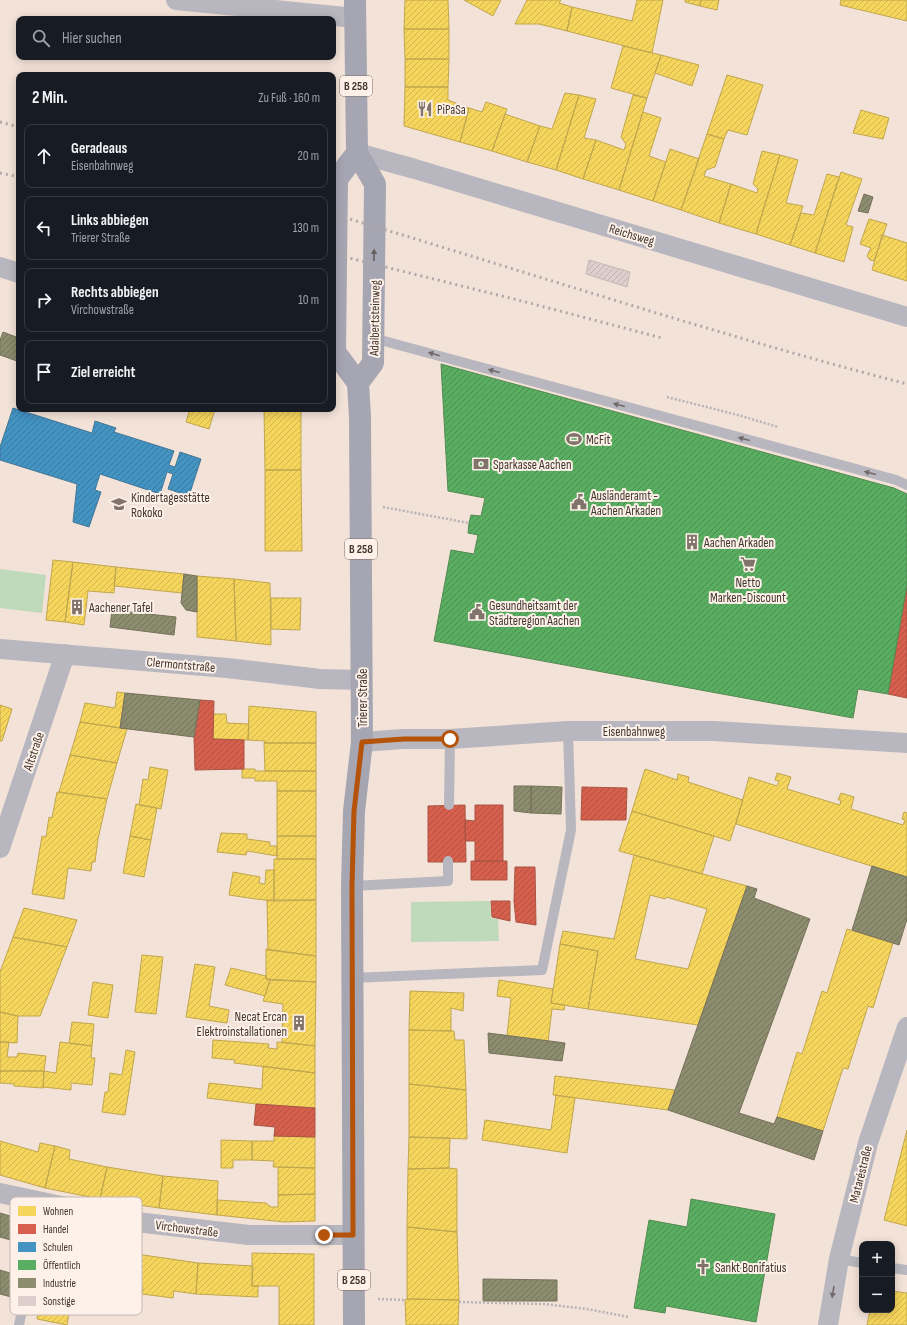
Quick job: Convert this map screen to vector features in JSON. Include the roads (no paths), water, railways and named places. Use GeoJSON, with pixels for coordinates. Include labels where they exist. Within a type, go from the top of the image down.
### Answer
{"type":"FeatureCollection","features":[{"type":"Feature","properties":{"kind":"main road","name":"Adalbertsteinweg"},"geometry":{"type":"LineString","coordinates":[[355,9],[357,153],[375,184],[373,363],[358,383]]}},
{"type":"Feature","properties":{"kind":"main road"},"geometry":{"type":"LineString","coordinates":[[336,266],[337,179],[357,153]]}},
{"type":"Feature","properties":{"kind":"main road"},"geometry":{"type":"LineString","coordinates":[[336,353],[358,383]]}},
{"type":"Feature","properties":{"kind":"main road","name":"Trierer Straße"},"geometry":{"type":"LineString","coordinates":[[354,1325],[352,886],[354,811],[362,742],[360,417],[358,383]]}},
{"type":"Feature","properties":{"kind":"street"},"geometry":{"type":"LineString","coordinates":[[176,0],[355,9]]}},
{"type":"Feature","properties":{"kind":"street","name":"Reichsweg"},"geometry":{"type":"LineString","coordinates":[[357,153],[415,168],[907,317]]}},
{"type":"Feature","properties":{"kind":"street"},"geometry":{"type":"LineString","coordinates":[[0,267],[16,272]]}},
{"type":"Feature","properties":{"kind":"street","name":"Clermontstraße"},"geometry":{"type":"LineString","coordinates":[[0,649],[227,668],[320,679],[362,680]]}},
{"type":"Feature","properties":{"kind":"street","name":"Altstraße"},"geometry":{"type":"LineString","coordinates":[[0,848],[65,654]]}},
{"type":"Feature","properties":{"kind":"street","name":"Eisenbahnweg"},"geometry":{"type":"LineString","coordinates":[[362,742],[404,739],[450,739],[568,731],[714,731],[907,743]]}},
{"type":"Feature","properties":{"kind":"street","name":"Mataréstraße"},"geometry":{"type":"LineString","coordinates":[[828,1325],[839,1259],[868,1143],[907,1027]]}},
{"type":"Feature","properties":{"kind":"street","name":"Virchowstraße"},"geometry":{"type":"LineString","coordinates":[[0,1193],[18,1197]]}},
{"type":"Feature","properties":{"kind":"street","name":"Virchowstraße"},"geometry":{"type":"LineString","coordinates":[[142,1223],[249,1235],[353,1235]]}},
{"type":"Feature","properties":{"kind":"lane"},"geometry":{"type":"LineString","coordinates":[[373,338],[882,476],[907,485]]}},
{"type":"Feature","properties":{"kind":"lane"},"geometry":{"type":"LineString","coordinates":[[352,978],[542,970],[571,830],[568,731]]}},
{"type":"Feature","properties":{"kind":"lane"},"geometry":{"type":"LineString","coordinates":[[449,805],[450,739]]}},
{"type":"Feature","properties":{"kind":"lane"},"geometry":{"type":"LineString","coordinates":[[352,886],[448,881],[448,862]]}},
{"type":"Feature","properties":{"kind":"lane"},"geometry":{"type":"LineString","coordinates":[[839,1259],[859,1262]]}},
{"type":"Feature","properties":{"kind":"lane"},"geometry":{"type":"LineString","coordinates":[[895,1268],[907,1270]]}},
{"type":"Feature","properties":{"kind":"lane"},"geometry":{"type":"LineString","coordinates":[[19,1325],[20,1315]]}},
{"type":"Feature","properties":{"kind":"railway"},"geometry":{"type":"LineString","coordinates":[[0,122],[16,126]]}},
{"type":"Feature","properties":{"kind":"railway"},"geometry":{"type":"LineString","coordinates":[[0,173],[16,176]]}},
{"type":"Feature","properties":{"kind":"railway"},"geometry":{"type":"LineString","coordinates":[[336,215],[691,323],[835,365],[907,384]]}},
{"type":"Feature","properties":{"kind":"railway"},"geometry":{"type":"LineString","coordinates":[[336,255],[662,338]]}},
{"type":"Feature","properties":{"kind":"place","name":"PiPaSa"},"geometry":{"type":"Point","coordinates":[425,109]}},
{"type":"Feature","properties":{"kind":"place","name":"McFit"},"geometry":{"type":"Point","coordinates":[574,439]}},
{"type":"Feature","properties":{"kind":"place","name":"Sparkasse Aachen"},"geometry":{"type":"Point","coordinates":[481,464]}},
{"type":"Feature","properties":{"kind":"place","name":"Ausländeramt - Aachen Arkaden"},"geometry":{"type":"Point","coordinates":[579,502]}},
{"type":"Feature","properties":{"kind":"place","name":"Kindertagesstätte Rokoko"},"geometry":{"type":"Point","coordinates":[119,504]}},
{"type":"Feature","properties":{"kind":"place","name":"Aachen Arkaden"},"geometry":{"type":"Point","coordinates":[692,542]}},
{"type":"Feature","properties":{"kind":"place","name":"Netto Marken-Discount"},"geometry":{"type":"Point","coordinates":[748,564]}},
{"type":"Feature","properties":{"kind":"place","name":"Aachener Tafel"},"geometry":{"type":"Point","coordinates":[77,607]}},
{"type":"Feature","properties":{"kind":"place","name":"Gesundheitsamt der Städteregion Aachen"},"geometry":{"type":"Point","coordinates":[477,612]}},
{"type":"Feature","properties":{"kind":"place","name":"Necat Ercan Elektroinstallationen"},"geometry":{"type":"Point","coordinates":[299,1023]}},
{"type":"Feature","properties":{"kind":"place","name":"Sankt Bonifatius"},"geometry":{"type":"Point","coordinates":[703,1267]}}]}
